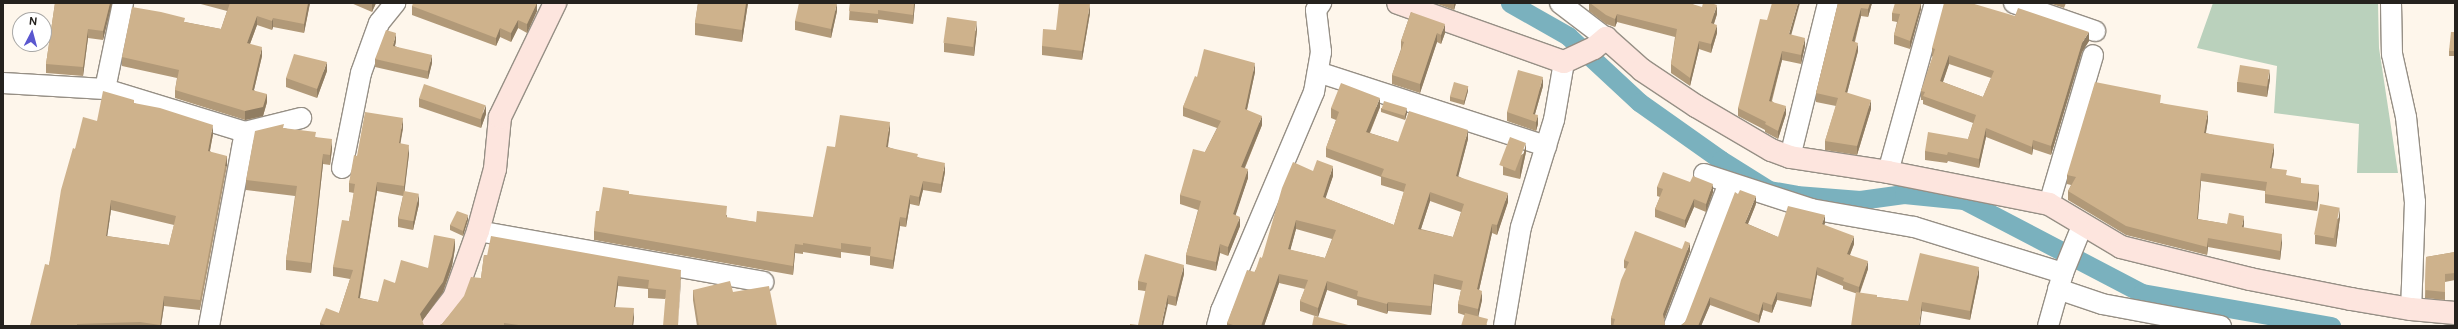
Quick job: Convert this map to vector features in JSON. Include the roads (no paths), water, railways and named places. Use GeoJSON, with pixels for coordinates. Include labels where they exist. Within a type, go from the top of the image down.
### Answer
{"type":"FeatureCollection","features":[{"type":"Feature","properties":{"kind":"main road"},"geometry":{"type":"LineString","coordinates":[[432,326],[454,298],[478,231],[495,169],[500,117],[555,3]]}},
{"type":"Feature","properties":{"kind":"main road"},"geometry":{"type":"LineString","coordinates":[[1398,3],[1569,60],[1600,43],[1696,106],[1770,150],[1790,157],[1888,172],[2049,204],[2080,233],[2121,247],[2250,278],[2411,309],[2455,313]]}},
{"type":"Feature","properties":{"kind":"street"},"geometry":{"type":"LineString","coordinates":[[105,89],[124,3]]}},
{"type":"Feature","properties":{"kind":"street"},"geometry":{"type":"LineString","coordinates":[[342,168],[361,73],[379,23],[395,3]]}},
{"type":"Feature","properties":{"kind":"street"},"geometry":{"type":"LineString","coordinates":[[1217,326],[1221,311],[1314,92],[1321,52],[1316,10],[1321,3]]}},
{"type":"Feature","properties":{"kind":"street"},"geometry":{"type":"LineString","coordinates":[[1560,3],[1600,43]]}},
{"type":"Feature","properties":{"kind":"street"},"geometry":{"type":"LineString","coordinates":[[1790,157],[1828,3]]}},
{"type":"Feature","properties":{"kind":"street"},"geometry":{"type":"LineString","coordinates":[[1888,172],[1935,3]]}},
{"type":"Feature","properties":{"kind":"street"},"geometry":{"type":"LineString","coordinates":[[2014,3],[2095,31]]}},
{"type":"Feature","properties":{"kind":"street"},"geometry":{"type":"LineString","coordinates":[[2391,3],[2392,54],[2406,117],[2415,202],[2411,309]]}},
{"type":"Feature","properties":{"kind":"street"},"geometry":{"type":"LineString","coordinates":[[2049,204],[2093,56]]}},
{"type":"Feature","properties":{"kind":"street"},"geometry":{"type":"LineString","coordinates":[[1504,326],[1521,227],[1554,120],[1569,60]]}},
{"type":"Feature","properties":{"kind":"street"},"geometry":{"type":"LineString","coordinates":[[1318,72],[1546,146]]}},
{"type":"Feature","properties":{"kind":"street"},"geometry":{"type":"LineString","coordinates":[[3,83],[105,89],[245,132],[301,118]]}},
{"type":"Feature","properties":{"kind":"street"},"geometry":{"type":"LineString","coordinates":[[209,326],[245,132]]}},
{"type":"Feature","properties":{"kind":"street"},"geometry":{"type":"LineString","coordinates":[[1704,174],[1811,209],[1914,227],[2060,281],[2102,304],[2221,326]]}},
{"type":"Feature","properties":{"kind":"street"},"geometry":{"type":"LineString","coordinates":[[1674,326],[1729,183]]}},
{"type":"Feature","properties":{"kind":"street"},"geometry":{"type":"LineString","coordinates":[[478,231],[763,282]]}},
{"type":"Feature","properties":{"kind":"street"},"geometry":{"type":"LineString","coordinates":[[2048,326],[2060,281],[2080,233]]}},
{"type":"Feature","properties":{"kind":"waterway"},"geometry":{"type":"LineString","coordinates":[[1510,3],[1568,36],[1639,102],[1721,160],[1769,190],[1796,195],[1860,200],[1904,194],[1964,200],[2142,293],[2331,326]]}}]}
